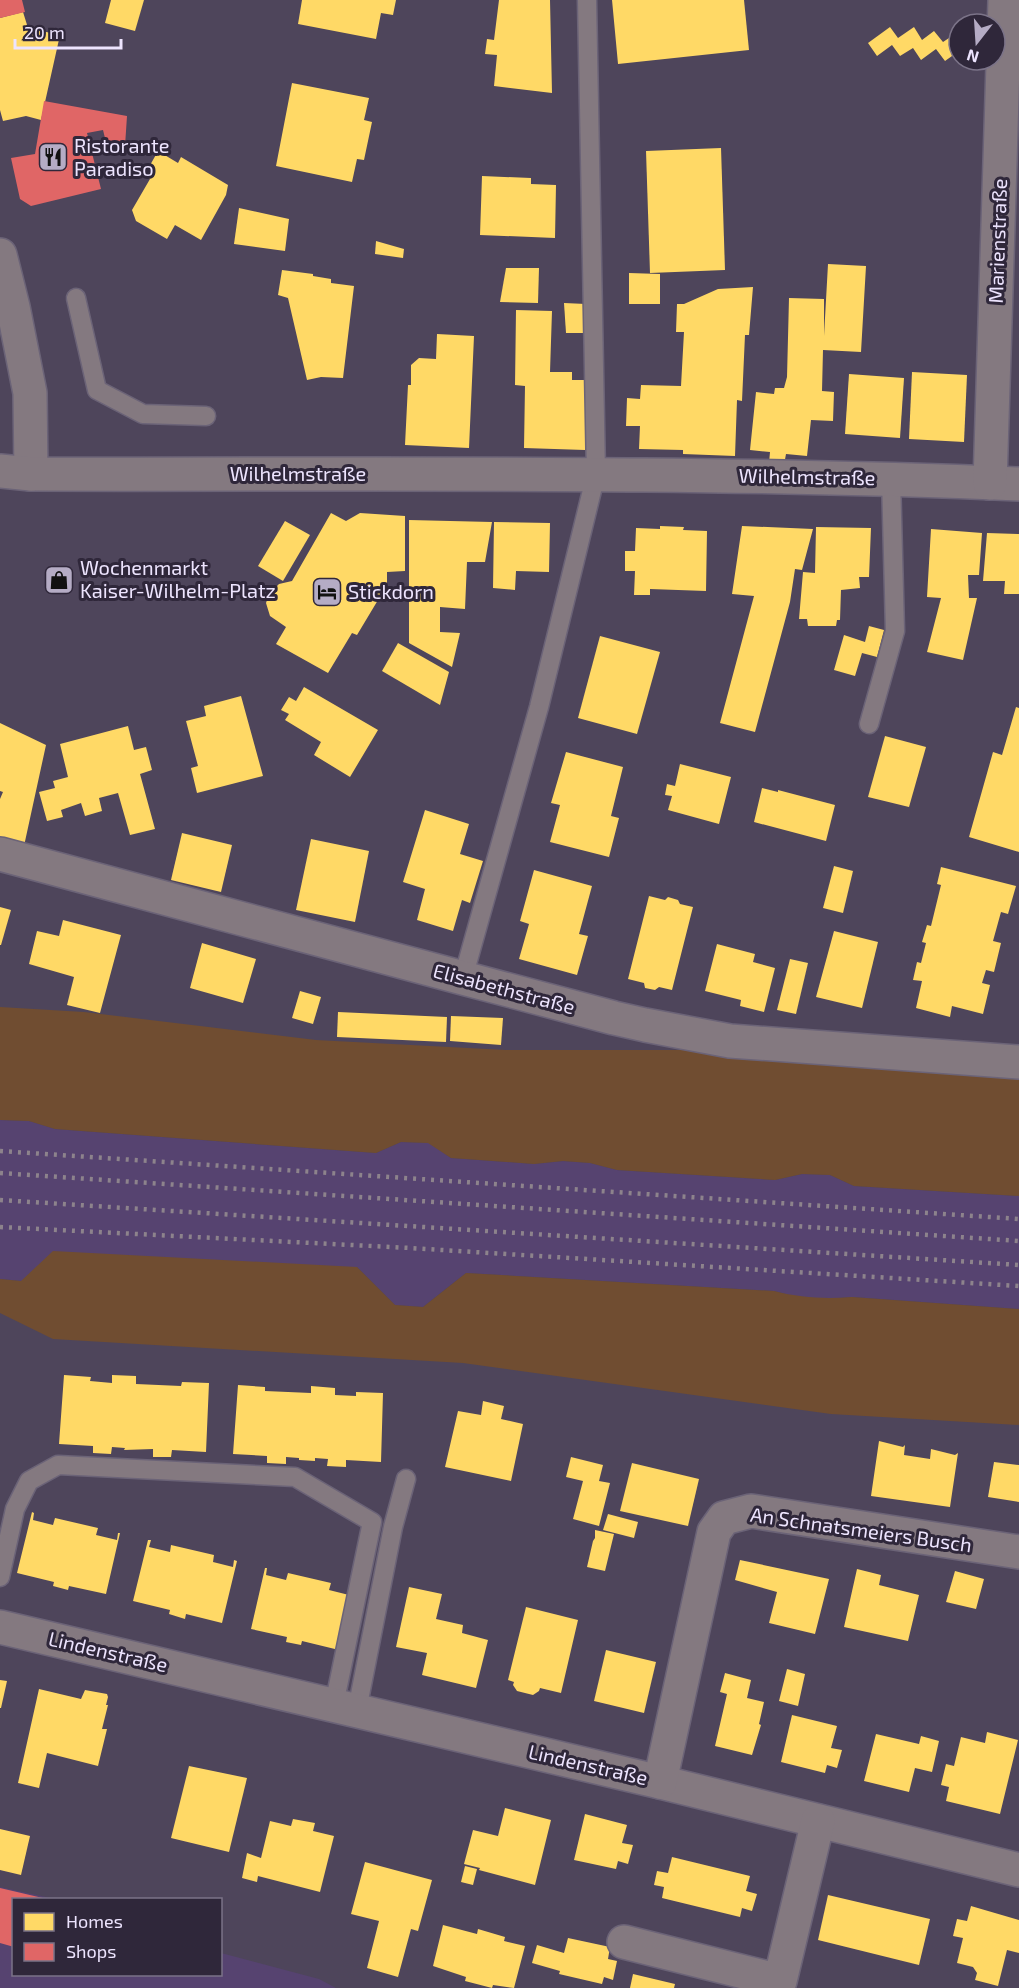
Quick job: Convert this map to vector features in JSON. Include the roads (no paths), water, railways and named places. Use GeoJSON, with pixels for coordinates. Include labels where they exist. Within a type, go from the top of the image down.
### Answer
{"type":"FeatureCollection","features":[{"type":"Feature","properties":{"kind":"street","name":"Marienstraße"},"geometry":{"type":"LineString","coordinates":[[1005,0],[1005,483]]}},
{"type":"Feature","properties":{"kind":"street"},"geometry":{"type":"LineString","coordinates":[[0,255],[13,306],[30,393],[16,473]]}},
{"type":"Feature","properties":{"kind":"street","name":"Wilhelmstraße"},"geometry":{"type":"LineString","coordinates":[[16,473],[596,474],[891,478],[1005,483]]}},
{"type":"Feature","properties":{"kind":"street","name":"Elisabethstraße"},"geometry":{"type":"LineString","coordinates":[[0,854],[614,1018],[730,1041],[1019,1062]]}},
{"type":"Feature","properties":{"kind":"street","name":"An Schnatsmeiers Busch"},"geometry":{"type":"LineString","coordinates":[[660,1782],[714,1532],[724,1518],[750,1511],[1019,1552]]}},
{"type":"Feature","properties":{"kind":"street","name":"Lindenstraße"},"geometry":{"type":"LineString","coordinates":[[0,1627],[346,1707],[1019,1870]]}},
{"type":"Feature","properties":{"kind":"street"},"geometry":{"type":"LineString","coordinates":[[624,1942],[791,1985],[818,1821]]}},
{"type":"Feature","properties":{"kind":"lane"},"geometry":{"type":"LineString","coordinates":[[463,978],[539,707],[596,474],[587,0]]}},
{"type":"Feature","properties":{"kind":"lane"},"geometry":{"type":"LineString","coordinates":[[76,298],[97,390],[143,414],[206,416]]}},
{"type":"Feature","properties":{"kind":"lane"},"geometry":{"type":"LineString","coordinates":[[869,724],[896,631],[891,478]]}},
{"type":"Feature","properties":{"kind":"lane"},"geometry":{"type":"LineString","coordinates":[[0,1577],[15,1509],[29,1481],[58,1465],[295,1477],[372,1522],[346,1707]]}},
{"type":"Feature","properties":{"kind":"lane"},"geometry":{"type":"LineString","coordinates":[[346,1707],[406,1479]]}},
{"type":"Feature","properties":{"kind":"railway"},"geometry":{"type":"LineString","coordinates":[[0,1151],[1019,1219]]}},
{"type":"Feature","properties":{"kind":"railway"},"geometry":{"type":"LineString","coordinates":[[0,1173],[1019,1241]]}},
{"type":"Feature","properties":{"kind":"railway"},"geometry":{"type":"LineString","coordinates":[[0,1200],[1019,1265]]}},
{"type":"Feature","properties":{"kind":"railway"},"geometry":{"type":"LineString","coordinates":[[0,1227],[410,1248],[1019,1286]]}},
{"type":"Feature","properties":{"kind":"place","name":"Ristorante Paradiso"},"geometry":{"type":"Point","coordinates":[53,157]}},
{"type":"Feature","properties":{"kind":"place","name":"Wochenmarkt Kaiser-Wilhelm-Platz"},"geometry":{"type":"Point","coordinates":[59,580]}},
{"type":"Feature","properties":{"kind":"place","name":"Stickdorn"},"geometry":{"type":"Point","coordinates":[327,592]}}]}
